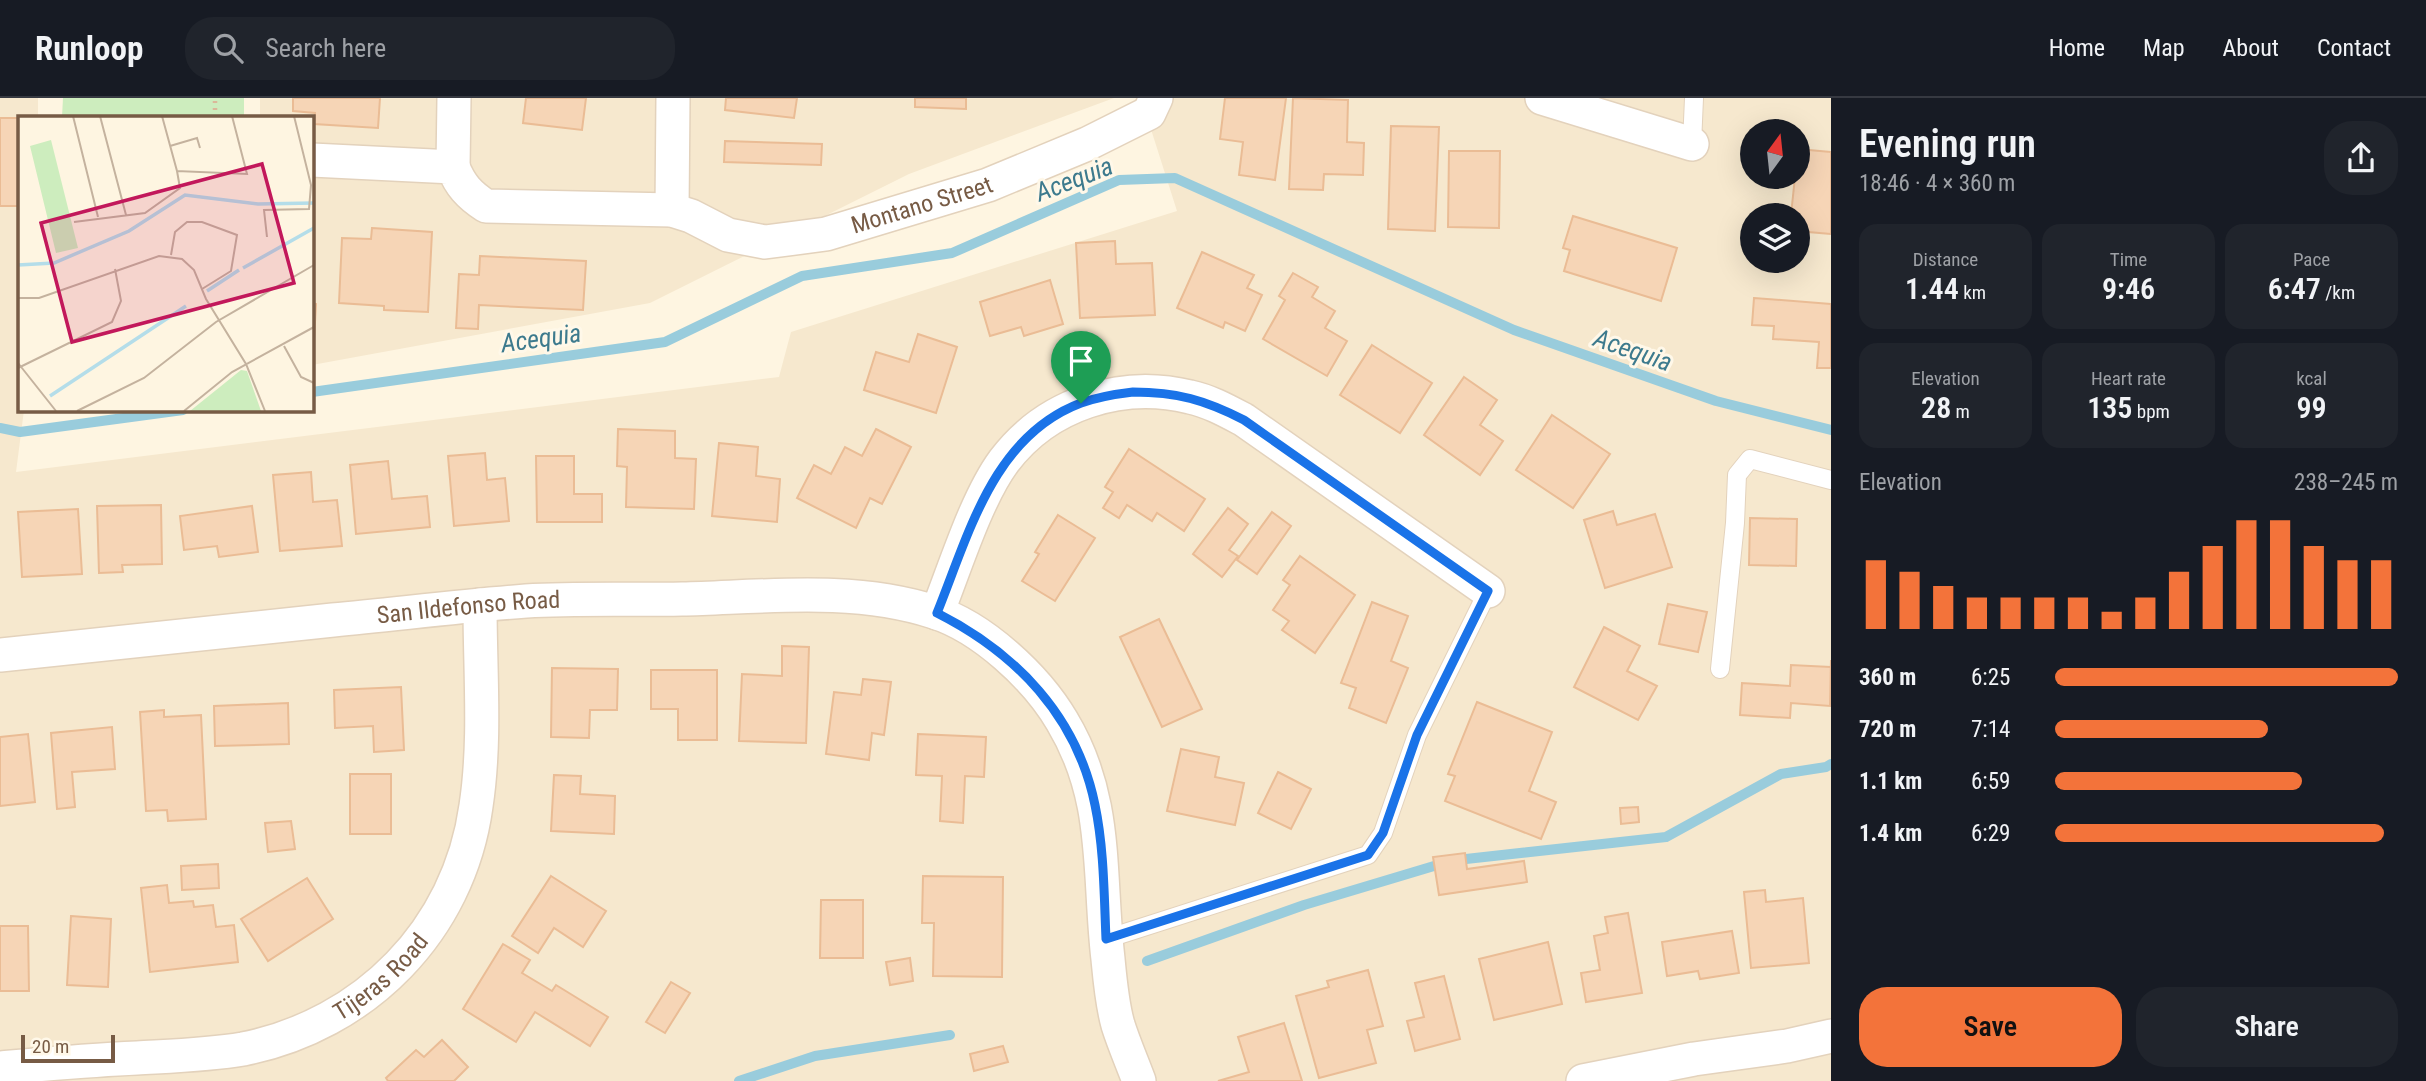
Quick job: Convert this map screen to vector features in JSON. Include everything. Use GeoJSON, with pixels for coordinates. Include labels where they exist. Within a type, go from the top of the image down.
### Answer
{"type":"FeatureCollection","features":[{"type":"Feature","properties":{"kind":"street"},"geometry":{"type":"LineString","coordinates":[[313,160],[453,167],[454,98]]}},
{"type":"Feature","properties":{"kind":"street"},"geometry":{"type":"LineString","coordinates":[[672,211],[673,98]]}},
{"type":"Feature","properties":{"kind":"street","name":"Montano Street"},"geometry":{"type":"LineString","coordinates":[[453,167],[460,184],[473,198],[486,206],[672,211],[691,216],[728,235],[765,242],[826,234],[988,185],[1087,144],[1149,113],[1156,98]]}},
{"type":"Feature","properties":{"kind":"street"},"geometry":{"type":"LineString","coordinates":[[1542,98],[1692,144]]}},
{"type":"Feature","properties":{"kind":"street"},"geometry":{"type":"LineString","coordinates":[[937,613],[990,484],[1018,445],[1058,414],[1081,403],[1133,392],[1160,392],[1191,397],[1244,420],[1488,591]]}},
{"type":"Feature","properties":{"kind":"street","name":"San Ildefonso Road"},"geometry":{"type":"LineString","coordinates":[[0,655],[480,605],[568,599],[815,596],[877,600],[937,613],[972,632],[1015,664],[1039,689],[1075,743],[1096,806],[1106,939],[1117,1022],[1139,1081]]}},
{"type":"Feature","properties":{"kind":"street","name":"Tijeras Road"},"geometry":{"type":"LineString","coordinates":[[0,1068],[214,1053],[269,1043],[295,1035],[347,1009],[388,977],[423,937],[438,915],[461,867],[470,838],[476,810],[481,752],[480,605]]}},
{"type":"Feature","properties":{"kind":"street"},"geometry":{"type":"LineString","coordinates":[[1583,1081],[1831,1036]]}},
{"type":"Feature","properties":{"kind":"lane"},"geometry":{"type":"LineString","coordinates":[[1692,144],[1694,98]]}},
{"type":"Feature","properties":{"kind":"lane"},"geometry":{"type":"LineString","coordinates":[[1720,669],[1735,523],[1737,475],[1750,459],[1831,480]]}},
{"type":"Feature","properties":{"kind":"lane"},"geometry":{"type":"LineString","coordinates":[[1106,939],[1368,855],[1383,833],[1417,735],[1488,591]]}},
{"type":"Feature","properties":{"kind":"path"},"geometry":{"type":"LineString","coordinates":[[215,98],[215,116]]}},
{"type":"Feature","properties":{"kind":"shaded area"},"geometry":{"type":"Polygon","coordinates":[[[0,98],[38,98],[38,116],[18,116],[18,411],[24,411],[16,472],[779,377],[791,332],[1177,211],[1141,98],[1831,98],[1831,1081],[0,1081],[0,98]]]}},
{"type":"Feature","properties":{"kind":"shaded area"},"geometry":{"type":"Polygon","coordinates":[[[260,98],[1114,98],[909,174],[650,303],[313,365],[313,116],[260,116],[260,98]]]}},
{"type":"Feature","properties":{"kind":"green space"},"geometry":{"type":"Polygon","coordinates":[[[63,98],[244,98],[244,116],[62,116],[63,98]]]}},
{"type":"Feature","properties":{"kind":"building"},"geometry":{"type":"Polygon","coordinates":[[[293,98],[380,98],[378,128],[314,124],[315,113],[293,111],[293,98]]]}},
{"type":"Feature","properties":{"kind":"building"},"geometry":{"type":"Polygon","coordinates":[[[526,98],[586,98],[582,130],[523,123],[526,98]]]}},
{"type":"Feature","properties":{"kind":"building"},"geometry":{"type":"Polygon","coordinates":[[[726,98],[797,98],[794,118],[725,110],[726,98]]]}},
{"type":"Feature","properties":{"kind":"building"},"geometry":{"type":"Polygon","coordinates":[[[915,98],[966,98],[966,109],[915,107],[915,98]]]}},
{"type":"Feature","properties":{"kind":"building"},"geometry":{"type":"Polygon","coordinates":[[[1225,98],[1286,98],[1275,180],[1239,175],[1243,142],[1220,139],[1225,98]]]}},
{"type":"Feature","properties":{"kind":"building"},"geometry":{"type":"Polygon","coordinates":[[[1293,98],[1348,100],[1347,142],[1364,143],[1363,175],[1324,174],[1323,190],[1289,189],[1293,98]]]}},
{"type":"Feature","properties":{"kind":"building"},"geometry":{"type":"Polygon","coordinates":[[[0,118],[18,118],[18,206],[0,206],[0,118]]]}},
{"type":"Feature","properties":{"kind":"building"},"geometry":{"type":"Polygon","coordinates":[[[1391,126],[1439,127],[1435,231],[1388,229],[1391,126]]]}},
{"type":"Feature","properties":{"kind":"building"},"geometry":{"type":"Polygon","coordinates":[[[725,141],[822,144],[821,165],[724,162],[725,141]]]}},
{"type":"Feature","properties":{"kind":"building"},"geometry":{"type":"Polygon","coordinates":[[[1810,150],[1831,152],[1831,234],[1810,232],[1810,203],[1792,203],[1794,189],[1810,189],[1810,150]]]}},
{"type":"Feature","properties":{"kind":"building"},"geometry":{"type":"Polygon","coordinates":[[[1449,151],[1500,151],[1499,228],[1448,227],[1449,151]]]}},
{"type":"Feature","properties":{"kind":"building"},"geometry":{"type":"Polygon","coordinates":[[[1573,216],[1677,248],[1661,301],[1564,271],[1570,250],[1563,248],[1573,216]]]}},
{"type":"Feature","properties":{"kind":"building"},"geometry":{"type":"Polygon","coordinates":[[[372,228],[432,232],[428,312],[384,310],[384,306],[339,303],[342,238],[371,239],[372,228]]]}},
{"type":"Feature","properties":{"kind":"building"},"geometry":{"type":"Polygon","coordinates":[[[1115,241],[1116,264],[1152,263],[1155,315],[1080,318],[1076,243],[1115,241]]]}},
{"type":"Feature","properties":{"kind":"building"},"geometry":{"type":"Polygon","coordinates":[[[1202,252],[1254,275],[1247,288],[1262,295],[1245,331],[1225,322],[1223,328],[1177,308],[1202,252]]]}},
{"type":"Feature","properties":{"kind":"building"},"geometry":{"type":"Polygon","coordinates":[[[480,256],[586,261],[583,310],[479,305],[478,329],[456,328],[459,274],[479,275],[480,256]]]}},
{"type":"Feature","properties":{"kind":"building"},"geometry":{"type":"Polygon","coordinates":[[[1293,273],[1318,287],[1312,297],[1335,311],[1325,328],[1347,341],[1327,376],[1263,339],[1285,300],[1279,296],[1293,273]]]}},
{"type":"Feature","properties":{"kind":"building"},"geometry":{"type":"Polygon","coordinates":[[[1050,280],[1063,324],[1024,336],[1021,327],[990,336],[980,302],[1050,280]]]}},
{"type":"Feature","properties":{"kind":"building"},"geometry":{"type":"Polygon","coordinates":[[[1754,298],[1831,304],[1831,368],[1817,368],[1819,342],[1773,339],[1774,326],[1752,325],[1754,298]]]}},
{"type":"Feature","properties":{"kind":"building"},"geometry":{"type":"Polygon","coordinates":[[[313,303],[316,304],[313,340],[313,303]]]}},
{"type":"Feature","properties":{"kind":"building"},"geometry":{"type":"Polygon","coordinates":[[[918,334],[957,347],[936,413],[864,390],[876,352],[909,362],[918,334]]]}},
{"type":"Feature","properties":{"kind":"building"},"geometry":{"type":"Polygon","coordinates":[[[1372,345],[1432,383],[1400,433],[1340,395],[1372,345]]]}},
{"type":"Feature","properties":{"kind":"building"},"geometry":{"type":"Polygon","coordinates":[[[1464,377],[1497,400],[1480,425],[1503,441],[1480,475],[1424,435],[1464,377]]]}},
{"type":"Feature","properties":{"kind":"building"},"geometry":{"type":"Polygon","coordinates":[[[1552,415],[1610,454],[1573,508],[1516,470],[1552,415]]]}},
{"type":"Feature","properties":{"kind":"building"},"geometry":{"type":"Polygon","coordinates":[[[618,429],[675,431],[675,458],[696,459],[694,509],[626,507],[627,467],[617,466],[618,429]]]}},
{"type":"Feature","properties":{"kind":"building"},"geometry":{"type":"Polygon","coordinates":[[[876,429],[911,447],[882,504],[870,498],[856,528],[797,498],[814,465],[831,474],[845,447],[862,456],[876,429]]]}},
{"type":"Feature","properties":{"kind":"building"},"geometry":{"type":"Polygon","coordinates":[[[719,443],[758,447],[756,476],[780,479],[777,522],[712,516],[719,443]]]}},
{"type":"Feature","properties":{"kind":"building"},"geometry":{"type":"Polygon","coordinates":[[[1129,449],[1205,499],[1184,531],[1157,513],[1152,521],[1127,505],[1119,518],[1103,508],[1113,492],[1105,487],[1129,449]]]}},
{"type":"Feature","properties":{"kind":"building"},"geometry":{"type":"Polygon","coordinates":[[[485,453],[487,480],[505,478],[509,521],[454,526],[448,456],[485,453]]]}},
{"type":"Feature","properties":{"kind":"building"},"geometry":{"type":"Polygon","coordinates":[[[536,456],[574,456],[574,494],[602,494],[602,522],[537,522],[536,456]]]}},
{"type":"Feature","properties":{"kind":"building"},"geometry":{"type":"Polygon","coordinates":[[[388,461],[392,499],[427,496],[430,527],[356,534],[350,465],[388,461]]]}},
{"type":"Feature","properties":{"kind":"building"},"geometry":{"type":"Polygon","coordinates":[[[311,472],[313,502],[337,500],[342,546],[280,551],[273,475],[311,472]]]}},
{"type":"Feature","properties":{"kind":"building"},"geometry":{"type":"Polygon","coordinates":[[[161,505],[162,564],[122,565],[123,572],[99,573],[97,506],[161,505]]]}},
{"type":"Feature","properties":{"kind":"building"},"geometry":{"type":"Polygon","coordinates":[[[252,506],[258,552],[219,557],[217,546],[184,550],[180,516],[252,506]]]}},
{"type":"Feature","properties":{"kind":"building"},"geometry":{"type":"Polygon","coordinates":[[[1228,508],[1248,524],[1229,550],[1238,556],[1222,577],[1193,554],[1228,508]]]}},
{"type":"Feature","properties":{"kind":"building"},"geometry":{"type":"Polygon","coordinates":[[[78,509],[82,574],[22,577],[18,512],[78,509]]]}},
{"type":"Feature","properties":{"kind":"building"},"geometry":{"type":"Polygon","coordinates":[[[1613,511],[1617,525],[1655,514],[1672,567],[1605,588],[1584,520],[1613,511]]]}},
{"type":"Feature","properties":{"kind":"building"},"geometry":{"type":"Polygon","coordinates":[[[1272,512],[1291,526],[1257,574],[1237,560],[1272,512]]]}},
{"type":"Feature","properties":{"kind":"building"},"geometry":{"type":"Polygon","coordinates":[[[1058,515],[1095,538],[1055,601],[1022,581],[1039,554],[1035,552],[1058,515]]]}},
{"type":"Feature","properties":{"kind":"building"},"geometry":{"type":"Polygon","coordinates":[[[1750,518],[1797,519],[1796,566],[1749,565],[1750,518]]]}},
{"type":"Feature","properties":{"kind":"building"},"geometry":{"type":"Polygon","coordinates":[[[1300,556],[1355,595],[1315,653],[1282,630],[1289,621],[1273,610],[1290,585],[1283,580],[1300,556]]]}},
{"type":"Feature","properties":{"kind":"building"},"geometry":{"type":"Polygon","coordinates":[[[1372,602],[1408,616],[1391,661],[1408,668],[1386,723],[1349,708],[1356,688],[1341,683],[1372,602]]]}},
{"type":"Feature","properties":{"kind":"building"},"geometry":{"type":"Polygon","coordinates":[[[1668,604],[1707,612],[1698,652],[1659,644],[1668,604]]]}},
{"type":"Feature","properties":{"kind":"building"},"geometry":{"type":"Polygon","coordinates":[[[1159,619],[1202,709],[1162,727],[1120,637],[1159,619]]]}},
{"type":"Feature","properties":{"kind":"building"},"geometry":{"type":"Polygon","coordinates":[[[1604,627],[1640,646],[1627,671],[1657,686],[1638,720],[1574,687],[1604,627]]]}},
{"type":"Feature","properties":{"kind":"building"},"geometry":{"type":"Polygon","coordinates":[[[782,646],[809,647],[806,743],[739,741],[742,674],[782,676],[782,646]]]}},
{"type":"Feature","properties":{"kind":"building"},"geometry":{"type":"Polygon","coordinates":[[[1791,665],[1831,667],[1830,706],[1791,703],[1790,718],[1740,715],[1742,683],[1790,686],[1791,665]]]}},
{"type":"Feature","properties":{"kind":"building"},"geometry":{"type":"Polygon","coordinates":[[[552,668],[618,669],[617,710],[590,710],[589,738],[551,737],[552,668]]]}},
{"type":"Feature","properties":{"kind":"building"},"geometry":{"type":"Polygon","coordinates":[[[651,670],[717,670],[717,740],[678,740],[678,709],[651,709],[651,670]]]}},
{"type":"Feature","properties":{"kind":"building"},"geometry":{"type":"Polygon","coordinates":[[[863,679],[891,682],[884,735],[872,733],[869,760],[826,754],[834,692],[861,695],[863,679]]]}},
{"type":"Feature","properties":{"kind":"building"},"geometry":{"type":"Polygon","coordinates":[[[401,687],[404,750],[374,752],[373,726],[335,728],[334,690],[401,687]]]}},
{"type":"Feature","properties":{"kind":"building"},"geometry":{"type":"Polygon","coordinates":[[[1477,702],[1552,732],[1529,791],[1556,802],[1541,839],[1445,801],[1455,776],[1448,774],[1477,702]]]}},
{"type":"Feature","properties":{"kind":"building"},"geometry":{"type":"Polygon","coordinates":[[[288,703],[289,744],[215,746],[214,706],[288,703]]]}},
{"type":"Feature","properties":{"kind":"building"},"geometry":{"type":"Polygon","coordinates":[[[164,710],[164,717],[201,715],[206,819],[168,821],[167,810],[146,811],[140,712],[164,710]]]}},
{"type":"Feature","properties":{"kind":"building"},"geometry":{"type":"Polygon","coordinates":[[[112,727],[115,769],[72,772],[75,807],[57,809],[51,733],[112,727]]]}},
{"type":"Feature","properties":{"kind":"building"},"geometry":{"type":"Polygon","coordinates":[[[28,734],[35,802],[0,806],[0,737],[28,734]]]}},
{"type":"Feature","properties":{"kind":"building"},"geometry":{"type":"Polygon","coordinates":[[[918,734],[986,737],[984,777],[965,776],[963,823],[940,821],[942,776],[916,775],[918,734]]]}},
{"type":"Feature","properties":{"kind":"building"},"geometry":{"type":"Polygon","coordinates":[[[1181,749],[1219,757],[1215,777],[1244,783],[1235,825],[1167,811],[1181,749]]]}},
{"type":"Feature","properties":{"kind":"building"},"geometry":{"type":"Polygon","coordinates":[[[1278,772],[1311,789],[1291,829],[1258,813],[1278,772]]]}},
{"type":"Feature","properties":{"kind":"building"},"geometry":{"type":"Polygon","coordinates":[[[350,774],[391,774],[391,834],[350,834],[350,774]]]}},
{"type":"Feature","properties":{"kind":"building"},"geometry":{"type":"Polygon","coordinates":[[[554,775],[581,776],[580,794],[615,796],[614,834],[551,831],[554,775]]]}},
{"type":"Feature","properties":{"kind":"building"},"geometry":{"type":"Polygon","coordinates":[[[1638,807],[1639,822],[1621,824],[1620,808],[1638,807]]]}},
{"type":"Feature","properties":{"kind":"building"},"geometry":{"type":"Polygon","coordinates":[[[291,821],[295,849],[268,852],[265,823],[291,821]]]}},
{"type":"Feature","properties":{"kind":"building"},"geometry":{"type":"Polygon","coordinates":[[[1465,853],[1467,869],[1524,861],[1527,882],[1439,895],[1433,857],[1465,853]]]}},
{"type":"Feature","properties":{"kind":"building"},"geometry":{"type":"Polygon","coordinates":[[[218,864],[219,888],[182,890],[181,866],[218,864]]]}},
{"type":"Feature","properties":{"kind":"building"},"geometry":{"type":"Polygon","coordinates":[[[551,876],[606,911],[583,947],[554,928],[538,953],[512,936],[551,876]]]}},
{"type":"Feature","properties":{"kind":"building"},"geometry":{"type":"Polygon","coordinates":[[[923,876],[1003,877],[1002,977],[933,976],[934,923],[922,923],[923,876]]]}},
{"type":"Feature","properties":{"kind":"building"},"geometry":{"type":"Polygon","coordinates":[[[307,878],[333,919],[268,961],[241,919],[307,878]]]}},
{"type":"Feature","properties":{"kind":"building"},"geometry":{"type":"Polygon","coordinates":[[[167,885],[169,903],[193,901],[194,907],[213,905],[216,927],[234,925],[238,962],[150,972],[141,888],[167,885]]]}},
{"type":"Feature","properties":{"kind":"building"},"geometry":{"type":"Polygon","coordinates":[[[1765,890],[1766,902],[1803,898],[1809,963],[1751,968],[1744,892],[1765,890]]]}},
{"type":"Feature","properties":{"kind":"building"},"geometry":{"type":"Polygon","coordinates":[[[821,900],[863,900],[863,958],[820,958],[821,900]]]}},
{"type":"Feature","properties":{"kind":"building"},"geometry":{"type":"Polygon","coordinates":[[[1628,913],[1642,993],[1586,1002],[1581,973],[1600,970],[1594,936],[1608,933],[1605,917],[1628,913]]]}},
{"type":"Feature","properties":{"kind":"building"},"geometry":{"type":"Polygon","coordinates":[[[71,916],[111,919],[108,987],[67,985],[71,916]]]}},
{"type":"Feature","properties":{"kind":"building"},"geometry":{"type":"Polygon","coordinates":[[[0,926],[28,926],[29,991],[0,991],[0,926]]]}},
{"type":"Feature","properties":{"kind":"building"},"geometry":{"type":"Polygon","coordinates":[[[1732,931],[1739,973],[1700,979],[1698,971],[1667,976],[1662,942],[1732,931]]]}},
{"type":"Feature","properties":{"kind":"building"},"geometry":{"type":"Polygon","coordinates":[[[1548,942],[1562,1004],[1494,1020],[1479,959],[1548,942]]]}},
{"type":"Feature","properties":{"kind":"building"},"geometry":{"type":"Polygon","coordinates":[[[503,944],[530,960],[522,973],[552,991],[556,985],[608,1017],[590,1046],[535,1012],[516,1042],[463,1009],[503,944]]]}},
{"type":"Feature","properties":{"kind":"building"},"geometry":{"type":"Polygon","coordinates":[[[910,958],[913,981],[890,985],[886,962],[910,958]]]}},
{"type":"Feature","properties":{"kind":"building"},"geometry":{"type":"Polygon","coordinates":[[[1368,970],[1383,1026],[1367,1030],[1376,1063],[1319,1078],[1296,996],[1329,987],[1327,981],[1368,970]]]}},
{"type":"Feature","properties":{"kind":"building"},"geometry":{"type":"Polygon","coordinates":[[[1444,976],[1460,1039],[1415,1051],[1407,1021],[1424,1017],[1415,983],[1444,976]]]}},
{"type":"Feature","properties":{"kind":"building"},"geometry":{"type":"Polygon","coordinates":[[[671,982],[690,993],[665,1033],[646,1022],[671,982]]]}},
{"type":"Feature","properties":{"kind":"building"},"geometry":{"type":"Polygon","coordinates":[[[1284,1023],[1302,1081],[1218,1081],[1249,1072],[1238,1037],[1284,1023]]]}},
{"type":"Feature","properties":{"kind":"building"},"geometry":{"type":"Polygon","coordinates":[[[442,1040],[468,1067],[454,1081],[388,1081],[386,1078],[416,1050],[424,1057],[442,1040]]]}},
{"type":"Feature","properties":{"kind":"building"},"geometry":{"type":"Polygon","coordinates":[[[1003,1046],[1008,1062],[974,1071],[970,1054],[1003,1046]]]}},
{"type":"Feature","properties":{"kind":"waterway","name":"Acequia"},"geometry":{"type":"LineString","coordinates":[[313,392],[665,342],[802,276],[952,253],[1119,180],[1175,178],[1514,330],[1716,401],[1831,430]]}},
{"type":"Feature","properties":{"kind":"waterway","name":"Acequia"},"geometry":{"type":"LineString","coordinates":[[0,428],[20,432],[176,411]]}},
{"type":"Feature","properties":{"kind":"waterway"},"geometry":{"type":"LineString","coordinates":[[1466,859],[1666,837],[1781,774],[1831,764]]}},
{"type":"Feature","properties":{"kind":"waterway"},"geometry":{"type":"LineString","coordinates":[[1147,961],[1304,905],[1434,866]]}},
{"type":"Feature","properties":{"kind":"waterway"},"geometry":{"type":"LineString","coordinates":[[739,1081],[815,1056],[950,1035]]}},
{"type":"Feature","properties":{"kind":"route"},"geometry":{"type":"LineString","coordinates":[[1133,392],[1160,392],[1191,397],[1218,407],[1244,420],[1488,591],[1417,735],[1383,833],[1368,855],[1106,939],[1096,806],[1075,743],[1039,689],[1015,664],[990,644],[937,613],[990,484],[1003,463],[1037,428],[1081,403],[1133,392]]}}]}
